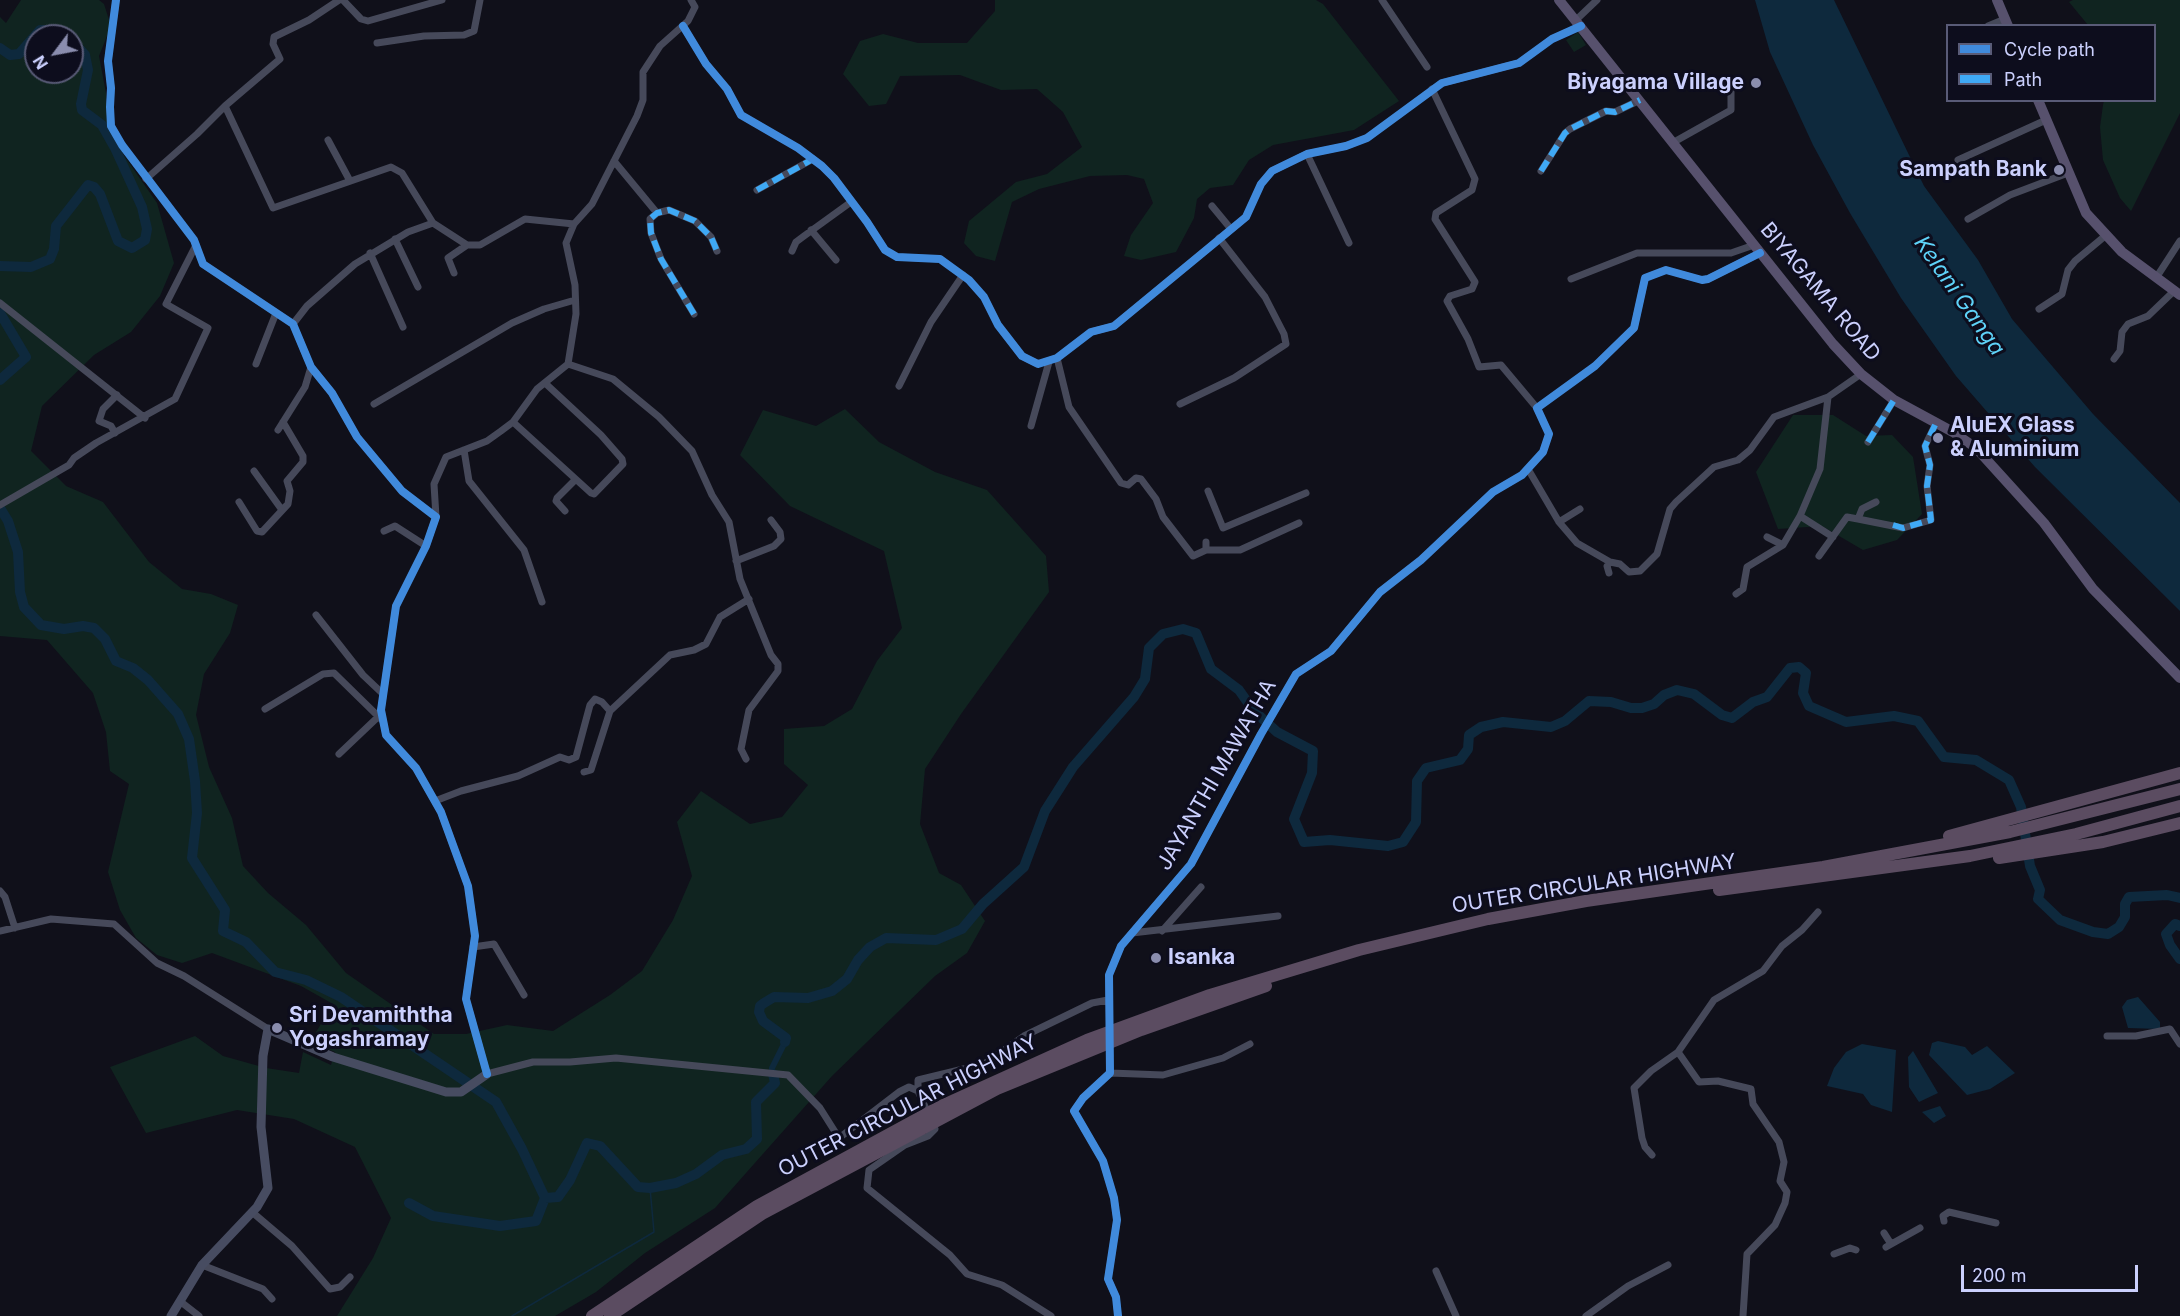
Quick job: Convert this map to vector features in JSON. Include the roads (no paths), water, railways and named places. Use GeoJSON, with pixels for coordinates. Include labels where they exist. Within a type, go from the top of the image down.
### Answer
{"type":"FeatureCollection","features":[{"type":"Feature","properties":{"kind":"highway"},"geometry":{"type":"LineString","coordinates":[[1881,856],[2180,773]]}},
{"type":"Feature","properties":{"kind":"highway","name":"OUTER CIRCULAR HIGHWAY"},"geometry":{"type":"LineString","coordinates":[[592,1316],[756,1206],[995,1085],[1306,969],[1520,920],[1778,875],[2070,819],[2180,789]]}},
{"type":"Feature","properties":{"kind":"highway","name":"OUTER CIRCULAR HIGHWAY"},"geometry":{"type":"LineString","coordinates":[[1686,891],[1885,869],[2014,848],[2180,806]]}},
{"type":"Feature","properties":{"kind":"highway"},"geometry":{"type":"LineString","coordinates":[[1885,869],[2053,851],[2180,823]]}},
{"type":"Feature","properties":{"kind":"highway","name":"OUTER CIRCULAR HIGHWAY"},"geometry":{"type":"LineString","coordinates":[[610,1316],[762,1214],[995,1085]]}},
{"type":"Feature","properties":{"kind":"main road","name":"BIYAGAMA ROAD"},"geometry":{"type":"LineString","coordinates":[[1560,0],[1757,249],[1861,374],[1894,400],[1976,448],[2044,523],[2093,589],[2180,678]]}},
{"type":"Feature","properties":{"kind":"main road"},"geometry":{"type":"LineString","coordinates":[[1997,0],[2007,22]]}},
{"type":"Feature","properties":{"kind":"main road"},"geometry":{"type":"LineString","coordinates":[[2039,102],[2086,213],[2105,236],[2177,293]]}},
{"type":"Feature","properties":{"kind":"street"},"geometry":{"type":"LineString","coordinates":[[116,0],[108,61],[111,126],[122,145],[194,240],[203,264],[293,324],[311,367],[332,393],[357,437],[402,491],[436,517]]}},
{"type":"Feature","properties":{"kind":"street"},"geometry":{"type":"LineString","coordinates":[[146,179],[280,59],[273,44],[274,38],[341,0],[361,19],[368,21],[442,0]]}},
{"type":"Feature","properties":{"kind":"street"},"geometry":{"type":"LineString","coordinates":[[377,43],[424,36],[464,35],[474,31],[480,0]]}},
{"type":"Feature","properties":{"kind":"street"},"geometry":{"type":"LineString","coordinates":[[339,754],[381,718],[382,693],[389,667],[396,606],[426,546],[436,517],[434,484],[446,457],[486,441],[513,422],[537,389],[568,364],[575,300],[566,243],[574,225],[592,204],[643,100],[643,72],[660,46],[683,26],[692,14],[694,7],[691,0]]}},
{"type":"Feature","properties":{"kind":"street"},"geometry":{"type":"LineString","coordinates":[[1382,0],[1427,67]]}},
{"type":"Feature","properties":{"kind":"street"},"geometry":{"type":"LineString","coordinates":[[683,26],[706,64],[727,89],[741,115],[798,148],[834,178],[885,250],[897,257],[940,259],[963,275],[984,297],[998,325],[1022,356],[1038,364],[1057,358],[1090,332],[1113,326],[1194,260],[1250,213],[1265,177],[1307,154],[1346,146],[1367,138],[1442,83],[1519,63],[1579,23],[1597,0]]}},
{"type":"Feature","properties":{"kind":"street"},"geometry":{"type":"LineString","coordinates":[[1674,142],[1731,110],[1731,85],[1741,81]]}},
{"type":"Feature","properties":{"kind":"street"},"geometry":{"type":"LineString","coordinates":[[1432,89],[1475,179],[1472,190],[1436,213],[1435,219],[1474,282],[1472,289],[1450,296],[1447,302],[1468,339],[1477,364],[1483,368],[1501,365],[1537,408],[1595,366],[1634,328],[1645,278],[1665,270],[1702,280],[1708,279],[1757,249]]}},
{"type":"Feature","properties":{"kind":"street"},"geometry":{"type":"LineString","coordinates":[[1540,171],[1570,129],[1606,111],[1615,112],[1640,100]]}},
{"type":"Feature","properties":{"kind":"street"},"geometry":{"type":"LineString","coordinates":[[225,106],[273,208],[391,167],[397,168],[434,223],[450,231],[467,245]]}},
{"type":"Feature","properties":{"kind":"street"},"geometry":{"type":"LineString","coordinates":[[1958,160],[2046,120]]}},
{"type":"Feature","properties":{"kind":"street"},"geometry":{"type":"LineString","coordinates":[[328,140],[350,181]]}},
{"type":"Feature","properties":{"kind":"street"},"geometry":{"type":"LineString","coordinates":[[1307,154],[1349,243]]}},
{"type":"Feature","properties":{"kind":"street"},"geometry":{"type":"LineString","coordinates":[[757,190],[813,159]]}},
{"type":"Feature","properties":{"kind":"street"},"geometry":{"type":"LineString","coordinates":[[614,161],[657,213]]}},
{"type":"Feature","properties":{"kind":"street"},"geometry":{"type":"LineString","coordinates":[[1968,219],[2010,195],[2068,173]]}},
{"type":"Feature","properties":{"kind":"street"},"geometry":{"type":"LineString","coordinates":[[792,251],[796,242],[851,202]]}},
{"type":"Feature","properties":{"kind":"street"},"geometry":{"type":"LineString","coordinates":[[1212,206],[1231,229]]}},
{"type":"Feature","properties":{"kind":"street"},"geometry":{"type":"LineString","coordinates":[[694,314],[661,260],[651,233],[650,219],[657,213],[669,210],[695,221],[711,237],[717,250]]}},
{"type":"Feature","properties":{"kind":"street"},"geometry":{"type":"LineString","coordinates":[[454,273],[448,258],[467,245],[480,245],[525,219],[574,225]]}},
{"type":"Feature","properties":{"kind":"street"},"geometry":{"type":"LineString","coordinates":[[293,324],[313,301],[370,253],[395,239],[434,223]]}},
{"type":"Feature","properties":{"kind":"street"},"geometry":{"type":"LineString","coordinates":[[811,230],[836,260]]}},
{"type":"Feature","properties":{"kind":"street"},"geometry":{"type":"LineString","coordinates":[[2039,309],[2062,294],[2068,270],[2075,261],[2105,236]]}},
{"type":"Feature","properties":{"kind":"street"},"geometry":{"type":"LineString","coordinates":[[1180,404],[1234,378],[1286,344],[1284,334],[1265,297],[1219,238]]}},
{"type":"Feature","properties":{"kind":"street"},"geometry":{"type":"LineString","coordinates":[[395,239],[418,287]]}},
{"type":"Feature","properties":{"kind":"street"},"geometry":{"type":"LineString","coordinates":[[2156,278],[2180,241]]}},
{"type":"Feature","properties":{"kind":"street"},"geometry":{"type":"LineString","coordinates":[[0,505],[175,399],[208,328],[166,304],[196,245]]}},
{"type":"Feature","properties":{"kind":"street"},"geometry":{"type":"LineString","coordinates":[[1571,279],[1637,253],[1731,253],[1757,249]]}},
{"type":"Feature","properties":{"kind":"street"},"geometry":{"type":"LineString","coordinates":[[370,253],[403,327]]}},
{"type":"Feature","properties":{"kind":"street"},"geometry":{"type":"LineString","coordinates":[[899,386],[931,322],[963,275]]}},
{"type":"Feature","properties":{"kind":"street"},"geometry":{"type":"LineString","coordinates":[[2114,358],[2120,351],[2122,333],[2128,324],[2148,316],[2177,293]]}},
{"type":"Feature","properties":{"kind":"street"},"geometry":{"type":"LineString","coordinates":[[374,404],[512,323],[544,309],[575,300]]}},
{"type":"Feature","properties":{"kind":"street"},"geometry":{"type":"LineString","coordinates":[[0,303],[145,418]]}},
{"type":"Feature","properties":{"kind":"street"},"geometry":{"type":"LineString","coordinates":[[256,364],[276,313]]}},
{"type":"Feature","properties":{"kind":"street"},"geometry":{"type":"LineString","coordinates":[[1057,358],[1069,407],[1121,483],[1128,485],[1136,478],[1141,479],[1156,499],[1163,517],[1186,551],[1192,556],[1206,550],[1240,550],[1299,523]]}},
{"type":"Feature","properties":{"kind":"street"},"geometry":{"type":"LineString","coordinates":[[1031,426],[1049,362]]}},
{"type":"Feature","properties":{"kind":"street"},"geometry":{"type":"LineString","coordinates":[[568,364],[612,379],[630,391],[692,452],[711,495],[729,522],[734,536],[735,561],[740,579],[771,655],[778,664],[773,680],[749,710],[741,750],[747,759]]}},
{"type":"Feature","properties":{"kind":"street"},"geometry":{"type":"LineString","coordinates":[[278,430],[305,387],[311,367]]}},
{"type":"Feature","properties":{"kind":"street"},"geometry":{"type":"LineString","coordinates":[[1528,469],[1558,522],[1583,548],[1610,562],[1620,564],[1629,572],[1640,571],[1657,554],[1670,509],[1714,467],[1738,460],[1750,450],[1774,417],[1828,397],[1861,374]]}},
{"type":"Feature","properties":{"kind":"street"},"geometry":{"type":"LineString","coordinates":[[513,422],[575,480],[594,494],[623,464],[622,459],[545,383]]}},
{"type":"Feature","properties":{"kind":"street"},"geometry":{"type":"LineString","coordinates":[[116,433],[111,426],[99,421],[103,409],[117,395]]}},
{"type":"Feature","properties":{"kind":"street"},"geometry":{"type":"LineString","coordinates":[[1736,594],[1743,589],[1747,567],[1783,545],[1800,516],[1820,470],[1828,397]]}},
{"type":"Feature","properties":{"kind":"street"},"geometry":{"type":"LineString","coordinates":[[1868,442],[1894,400]]}},
{"type":"Feature","properties":{"kind":"street","name":"JAYANTHI MAWATHA"},"geometry":{"type":"LineString","coordinates":[[1110,1073],[1107,1002],[1109,975],[1121,946],[1157,907],[1191,864],[1296,674],[1330,651],[1380,592],[1421,560],[1493,492],[1528,469],[1543,452],[1549,434],[1537,408]]}},
{"type":"Feature","properties":{"kind":"street"},"geometry":{"type":"LineString","coordinates":[[239,502],[257,531],[262,532],[288,504],[290,491],[287,481],[303,462],[303,456],[283,422]]}},
{"type":"Feature","properties":{"kind":"street"},"geometry":{"type":"LineString","coordinates":[[1820,556],[1847,517],[1903,528],[1931,520],[1927,486],[1930,465],[1924,446],[1936,423]]}},
{"type":"Feature","properties":{"kind":"street"},"geometry":{"type":"LineString","coordinates":[[464,450],[469,481],[524,550],[542,602]]}},
{"type":"Feature","properties":{"kind":"street"},"geometry":{"type":"LineString","coordinates":[[254,471],[282,510]]}},
{"type":"Feature","properties":{"kind":"street"},"geometry":{"type":"LineString","coordinates":[[565,511],[557,498],[575,480]]}},
{"type":"Feature","properties":{"kind":"street"},"geometry":{"type":"LineString","coordinates":[[1208,491],[1223,528],[1306,493]]}},
{"type":"Feature","properties":{"kind":"street"},"geometry":{"type":"LineString","coordinates":[[1858,519],[1862,509],[1876,502]]}},
{"type":"Feature","properties":{"kind":"street"},"geometry":{"type":"LineString","coordinates":[[1558,522],[1580,509]]}},
{"type":"Feature","properties":{"kind":"street"},"geometry":{"type":"LineString","coordinates":[[1800,516],[1833,537]]}},
{"type":"Feature","properties":{"kind":"street"},"geometry":{"type":"LineString","coordinates":[[735,561],[774,546],[781,539],[780,532],[771,520]]}},
{"type":"Feature","properties":{"kind":"street"},"geometry":{"type":"LineString","coordinates":[[384,531],[395,526],[426,546]]}},
{"type":"Feature","properties":{"kind":"street"},"geometry":{"type":"LineString","coordinates":[[1767,537],[1783,545]]}},
{"type":"Feature","properties":{"kind":"street"},"geometry":{"type":"LineString","coordinates":[[1206,542],[1206,550]]}},
{"type":"Feature","properties":{"kind":"street"},"geometry":{"type":"LineString","coordinates":[[1609,573],[1607,566],[1610,562]]}},
{"type":"Feature","properties":{"kind":"street"},"geometry":{"type":"LineString","coordinates":[[584,772],[591,770],[610,711],[670,655],[694,650],[706,644],[720,617],[750,599]]}},
{"type":"Feature","properties":{"kind":"street"},"geometry":{"type":"LineString","coordinates":[[316,615],[363,675],[382,693]]}},
{"type":"Feature","properties":{"kind":"street"},"geometry":{"type":"LineString","coordinates":[[265,709],[323,674],[334,673],[381,718],[392,745],[416,768],[435,801],[468,886],[475,918],[466,999],[485,1077]]}},
{"type":"Feature","properties":{"kind":"street"},"geometry":{"type":"LineString","coordinates":[[435,801],[461,791],[518,776],[560,757],[569,760],[576,757],[590,705],[595,699],[602,702],[610,711]]}},
{"type":"Feature","properties":{"kind":"street"},"geometry":{"type":"LineString","coordinates":[[1162,931],[1201,887]]}},
{"type":"Feature","properties":{"kind":"street"},"geometry":{"type":"LineString","coordinates":[[0,891],[5,897],[15,928]]}},
{"type":"Feature","properties":{"kind":"street"},"geometry":{"type":"LineString","coordinates":[[1652,1155],[1645,1147],[1642,1138],[1634,1088],[1651,1071],[1678,1052],[1714,1000],[1763,971],[1782,946],[1802,930],[1818,912]]}},
{"type":"Feature","properties":{"kind":"street"},"geometry":{"type":"LineString","coordinates":[[1132,933],[1278,916]]}},
{"type":"Feature","properties":{"kind":"street"},"geometry":{"type":"LineString","coordinates":[[0,931],[51,919],[114,924],[157,963],[184,976],[268,1029],[333,1057],[446,1092],[461,1092],[485,1077],[526,1063],[616,1058],[788,1075],[820,1108],[839,1138],[899,1092],[909,1087],[918,1091]]}},
{"type":"Feature","properties":{"kind":"street"},"geometry":{"type":"LineString","coordinates":[[473,947],[494,944],[524,995]]}},
{"type":"Feature","properties":{"kind":"street"},"geometry":{"type":"LineString","coordinates":[[1051,1316],[1002,1285],[967,1274],[950,1255],[867,1188],[868,1170],[905,1145],[928,1136],[935,1129],[918,1091],[918,1080],[984,1064],[1030,1033],[1092,1003],[1107,1002]]}},
{"type":"Feature","properties":{"kind":"street"},"geometry":{"type":"LineString","coordinates":[[171,1316],[202,1265],[252,1212],[268,1188],[261,1127],[263,1056],[268,1029]]}},
{"type":"Feature","properties":{"kind":"street"},"geometry":{"type":"LineString","coordinates":[[2107,1035],[2136,1036],[2170,1029],[2180,1044]]}},
{"type":"Feature","properties":{"kind":"street"},"geometry":{"type":"LineString","coordinates":[[1118,1316],[1116,1297],[1108,1280],[1117,1220],[1114,1198],[1103,1161],[1074,1111],[1083,1098],[1110,1073],[1163,1075],[1223,1058],[1251,1044]]}},
{"type":"Feature","properties":{"kind":"street"},"geometry":{"type":"LineString","coordinates":[[1678,1052],[1699,1082],[1718,1081],[1751,1089],[1753,1104],[1779,1143],[1784,1162],[1780,1181],[1787,1192],[1785,1203],[1775,1225],[1747,1254],[1743,1316]]}},
{"type":"Feature","properties":{"kind":"street"},"geometry":{"type":"LineString","coordinates":[[252,1212],[292,1246],[330,1289],[340,1287],[350,1277]]}},
{"type":"Feature","properties":{"kind":"street"},"geometry":{"type":"LineString","coordinates":[[1944,1221],[1942,1216],[1949,1212],[1996,1223]]}},
{"type":"Feature","properties":{"kind":"street"},"geometry":{"type":"LineString","coordinates":[[1884,1233],[1888,1245],[1920,1228]]}},
{"type":"Feature","properties":{"kind":"street"},"geometry":{"type":"LineString","coordinates":[[1834,1254],[1850,1248],[1856,1250]]}},
{"type":"Feature","properties":{"kind":"street"},"geometry":{"type":"LineString","coordinates":[[202,1265],[247,1281],[269,1293],[272,1299]]}},
{"type":"Feature","properties":{"kind":"street"},"geometry":{"type":"LineString","coordinates":[[1586,1316],[1628,1286],[1668,1265]]}},
{"type":"Feature","properties":{"kind":"street"},"geometry":{"type":"LineString","coordinates":[[1436,1271],[1456,1316]]}},
{"type":"Feature","properties":{"kind":"street"},"geometry":{"type":"LineString","coordinates":[[180,1302],[199,1316]]}},
{"type":"Feature","properties":{"kind":"water","name":"Kelani Ganga"},"geometry":{"type":"Polygon","coordinates":[[[1755,0],[1834,0],[1924,186],[1978,260],[2012,319],[2093,414],[2180,503],[2180,611],[2035,467],[1956,376],[1901,298],[1850,213],[1813,145],[1770,52],[1755,0]]]}},
{"type":"Feature","properties":{"kind":"water"},"geometry":{"type":"Polygon","coordinates":[[[2138,997],[2160,1022],[2160,1029],[2128,1028],[2122,1007],[2127,1000],[2138,997]]]}},
{"type":"Feature","properties":{"kind":"water"},"geometry":{"type":"Polygon","coordinates":[[[1938,1041],[1965,1047],[1972,1055],[1987,1046],[2015,1073],[1990,1089],[1967,1095],[1929,1055],[1932,1043],[1938,1041]]]}},
{"type":"Feature","properties":{"kind":"water"},"geometry":{"type":"Polygon","coordinates":[[[1862,1044],[1896,1050],[1892,1112],[1871,1105],[1863,1094],[1827,1086],[1834,1068],[1846,1052],[1862,1044]]]}},
{"type":"Feature","properties":{"kind":"water"},"geometry":{"type":"Polygon","coordinates":[[[1913,1051],[1938,1093],[1919,1102],[1909,1087],[1908,1057],[1913,1051]]]}},
{"type":"Feature","properties":{"kind":"water"},"geometry":{"type":"Polygon","coordinates":[[[1940,1106],[1946,1116],[1934,1123],[1922,1112],[1940,1106]]]}},
{"type":"Feature","properties":{"kind":"waterway"},"geometry":{"type":"LineString","coordinates":[[0,48],[10,55],[19,54],[24,48]]}},
{"type":"Feature","properties":{"kind":"waterway"},"geometry":{"type":"LineString","coordinates":[[0,266],[31,267],[50,259],[54,249],[56,226],[88,185],[94,187],[100,194],[118,241],[132,248],[145,240],[147,229],[142,207],[115,148],[102,125],[82,110],[81,104],[88,70],[84,54]]}},
{"type":"Feature","properties":{"kind":"waterway"},"geometry":{"type":"LineString","coordinates":[[0,313],[26,357],[0,380]]}},
{"type":"Feature","properties":{"kind":"waterway"},"geometry":{"type":"LineString","coordinates":[[0,508],[8,521],[18,552],[20,592],[24,607],[41,625],[64,629],[83,626],[94,628],[105,639],[116,661],[133,668],[148,680],[178,714],[189,739],[195,781],[197,813],[192,858],[225,910],[223,931],[246,942],[275,972],[306,980],[341,997],[496,1102],[545,1198],[558,1197],[570,1180],[587,1143],[600,1146],[638,1187],[650,1188],[676,1183],[696,1174],[722,1155],[746,1149],[757,1139],[756,1102],[775,1083],[773,1074]]}},
{"type":"Feature","properties":{"kind":"waterway"},"geometry":{"type":"LineString","coordinates":[[785,1042],[786,1038],[763,1021],[759,1012],[760,1006],[764,1003],[774,997],[808,998],[832,991],[847,979],[858,960],[870,947],[886,938],[936,940],[962,929],[983,904],[1024,867],[1045,811],[1073,767],[1134,697],[1145,679],[1149,648],[1163,634],[1183,629],[1196,633],[1211,669],[1239,690],[1253,710],[1277,732],[1313,751],[1312,773],[1294,819],[1304,842],[1330,840],[1388,846],[1403,842],[1416,822],[1417,781],[1426,768],[1460,760],[1468,749],[1469,735],[1481,727],[1503,722],[1551,727],[1565,721],[1589,701],[1611,702],[1631,708],[1642,708],[1654,704],[1664,695],[1677,690],[1694,694],[1722,715],[1732,718],[1753,702],[1767,697],[1790,668],[1799,667],[1806,673],[1803,693],[1809,706],[1846,722],[1894,716],[1918,721],[1944,757],[1976,760],[2009,780],[2021,807],[2030,866],[2040,890],[2038,899],[2060,920],[2093,932],[2108,934],[2119,927],[2125,917],[2125,904],[2129,897],[2167,895],[2180,898]]}},
{"type":"Feature","properties":{"kind":"waterway"},"geometry":{"type":"LineString","coordinates":[[2180,926],[2175,924],[2166,934],[2170,945],[2180,959]]}},
{"type":"Feature","properties":{"kind":"waterway"},"geometry":{"type":"LineString","coordinates":[[772,1068],[785,1042]]}},
{"type":"Feature","properties":{"kind":"waterway"},"geometry":{"type":"LineString","coordinates":[[512,1316],[654,1232],[650,1188]]}},
{"type":"Feature","properties":{"kind":"waterway"},"geometry":{"type":"LineString","coordinates":[[409,1203],[433,1216],[500,1226],[536,1221],[545,1198]]}},
{"type":"Feature","properties":{"kind":"place","name":"Biyagama Village"},"geometry":{"type":"Point","coordinates":[1756,83]}},
{"type":"Feature","properties":{"kind":"place","name":"Sampath Bank"},"geometry":{"type":"Point","coordinates":[2059,170]}},
{"type":"Feature","properties":{"kind":"place","name":"AluEX Glass & Aluminium"},"geometry":{"type":"Point","coordinates":[1938,438]}},
{"type":"Feature","properties":{"kind":"place","name":"Isanka"},"geometry":{"type":"Point","coordinates":[1156,958]}},
{"type":"Feature","properties":{"kind":"place","name":"Sri Devamiththa Yogashramay"},"geometry":{"type":"Point","coordinates":[277,1028]}}]}
